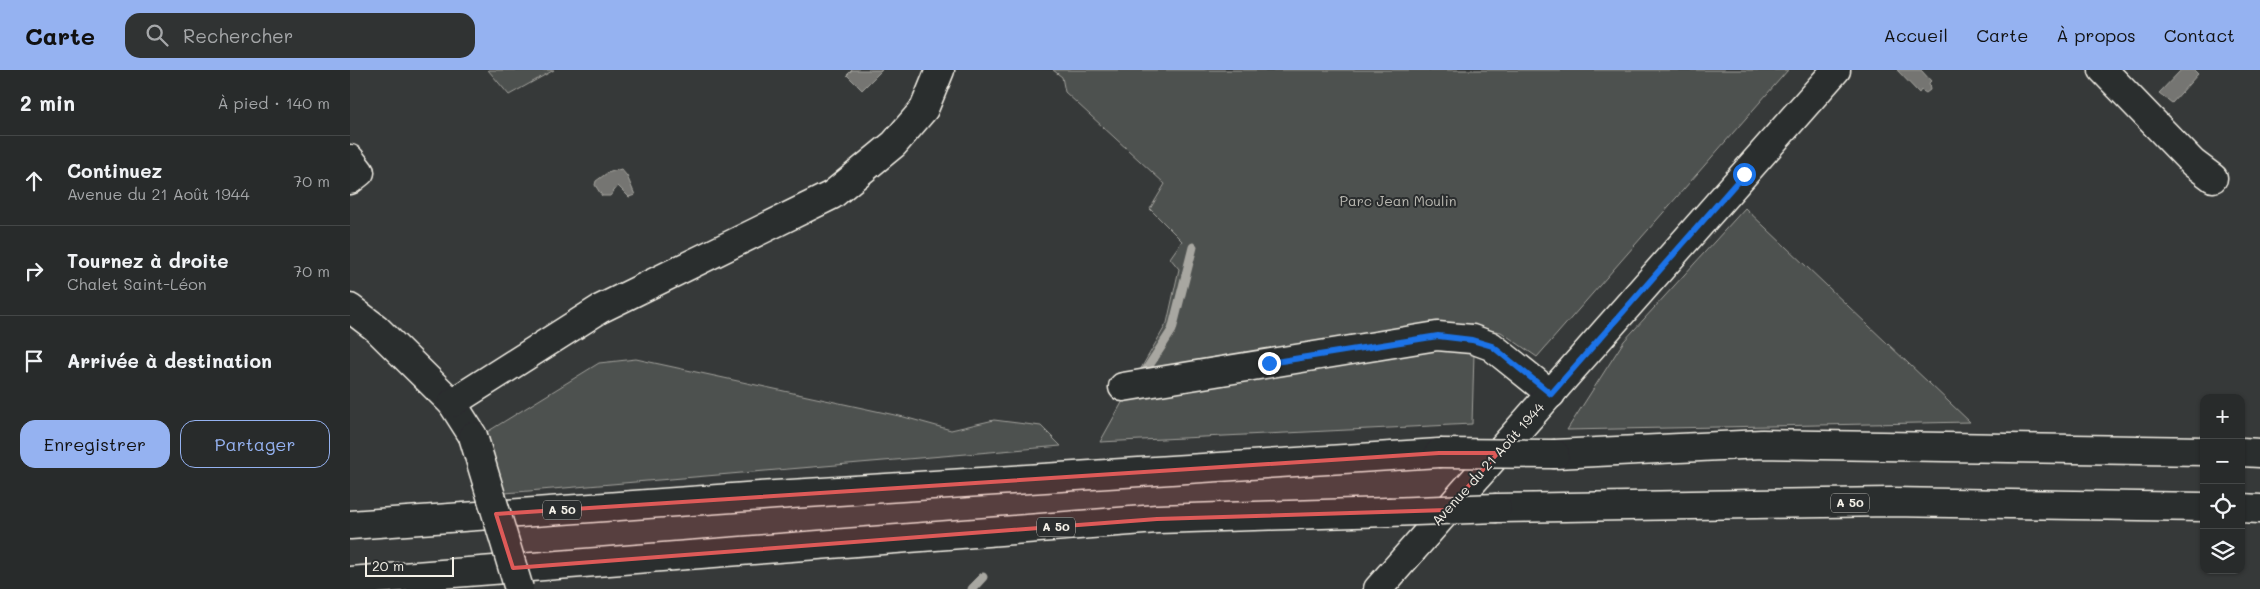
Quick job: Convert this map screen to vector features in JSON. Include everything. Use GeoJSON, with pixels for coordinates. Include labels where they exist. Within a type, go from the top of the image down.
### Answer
{"type":"FeatureCollection","features":[{"type":"Feature","properties":{"kind":"main road"},"geometry":{"type":"LineString","coordinates":[[452,403],[600,309],[832,195],[894,144],[924,109],[940,70]]}},
{"type":"Feature","properties":{"kind":"main road","name":"Avenue du 21 Août 1944"},"geometry":{"type":"LineString","coordinates":[[1378,589],[1836,70]]}},
{"type":"Feature","properties":{"kind":"main road"},"geometry":{"type":"LineString","coordinates":[[2103,70],[2192,163],[2213,178]]}},
{"type":"Feature","properties":{"kind":"main road"},"geometry":{"type":"LineString","coordinates":[[350,159],[360,172],[350,180]]}},
{"type":"Feature","properties":{"kind":"main road"},"geometry":{"type":"LineString","coordinates":[[350,308],[376,328],[452,403],[473,436],[519,589]]}},
{"type":"Feature","properties":{"kind":"main road"},"geometry":{"type":"LineString","coordinates":[[1124,387],[1438,336],[1472,340],[1492,346],[1551,394]]}},
{"type":"Feature","properties":{"kind":"main road","name":"A 50"},"geometry":{"type":"LineString","coordinates":[[350,524],[1439,453],[1555,454],[1762,444],[2200,451]]}},
{"type":"Feature","properties":{"kind":"main road"},"geometry":{"type":"LineString","coordinates":[[2245,452],[2260,453]]}},
{"type":"Feature","properties":{"kind":"main road","name":"A 50"},"geometry":{"type":"LineString","coordinates":[[350,581],[1157,519],[1497,508],[1891,502],[2200,508]]}},
{"type":"Feature","properties":{"kind":"main road"},"geometry":{"type":"LineString","coordinates":[[2245,508],[2260,509]]}},
{"type":"Feature","properties":{"kind":"highlighted area"},"geometry":{"type":"Polygon","coordinates":[[[1439,453],[1498,453],[1447,510],[1157,519],[513,568],[496,514],[775,495],[1439,453]]]}},
{"type":"Feature","properties":{"kind":"green space"},"geometry":{"type":"Polygon","coordinates":[[[488,70],[554,70],[509,95],[488,70]]]}},
{"type":"Feature","properties":{"kind":"green space","name":"Parc Jean Moulin"},"geometry":{"type":"Polygon","coordinates":[[[1053,70],[1788,70],[1537,357],[1501,332],[1458,325],[1135,379],[1167,323],[1179,269],[1170,258],[1182,241],[1150,209],[1165,184],[1065,92],[1062,77],[1053,70]]]}},
{"type":"Feature","properties":{"kind":"green space"},"geometry":{"type":"Polygon","coordinates":[[[1745,208],[1970,422],[1567,430],[1624,341],[1745,208]]]}},
{"type":"Feature","properties":{"kind":"green space"},"geometry":{"type":"Polygon","coordinates":[[[1439,344],[1474,353],[1472,424],[1100,442],[1129,390],[1439,344]]]}},
{"type":"Feature","properties":{"kind":"green space"},"geometry":{"type":"Polygon","coordinates":[[[636,359],[904,417],[951,430],[994,420],[1041,426],[1061,446],[505,493],[487,432],[599,363],[636,359]]]}},
{"type":"Feature","properties":{"kind":"shaded area"},"geometry":{"type":"Polygon","coordinates":[[[852,70],[882,70],[862,90],[847,75],[852,70]]]}},
{"type":"Feature","properties":{"kind":"shaded area"},"geometry":{"type":"Polygon","coordinates":[[[1897,70],[1921,70],[1931,81],[1929,83],[1930,90],[1926,93],[1921,90],[1919,93],[1897,70]]]}},
{"type":"Feature","properties":{"kind":"shaded area"},"geometry":{"type":"Polygon","coordinates":[[[2181,70],[2194,70],[2198,74],[2172,103],[2159,93],[2181,70]]]}},
{"type":"Feature","properties":{"kind":"shaded area"},"geometry":{"type":"Polygon","coordinates":[[[621,169],[627,176],[635,195],[629,197],[618,186],[610,196],[602,196],[595,185],[596,181],[607,173],[621,169]]]}},
{"type":"Feature","properties":{"kind":"waterway"},"geometry":{"type":"LineString","coordinates":[[1141,378],[1172,330],[1193,247]]}},
{"type":"Feature","properties":{"kind":"waterway"},"geometry":{"type":"LineString","coordinates":[[972,589],[983,577]]}},
{"type":"Feature","properties":{"kind":"route"},"geometry":{"type":"LineString","coordinates":[[1269,363],[1438,336],[1472,340],[1492,346],[1551,394],[1744,174]]}}]}
